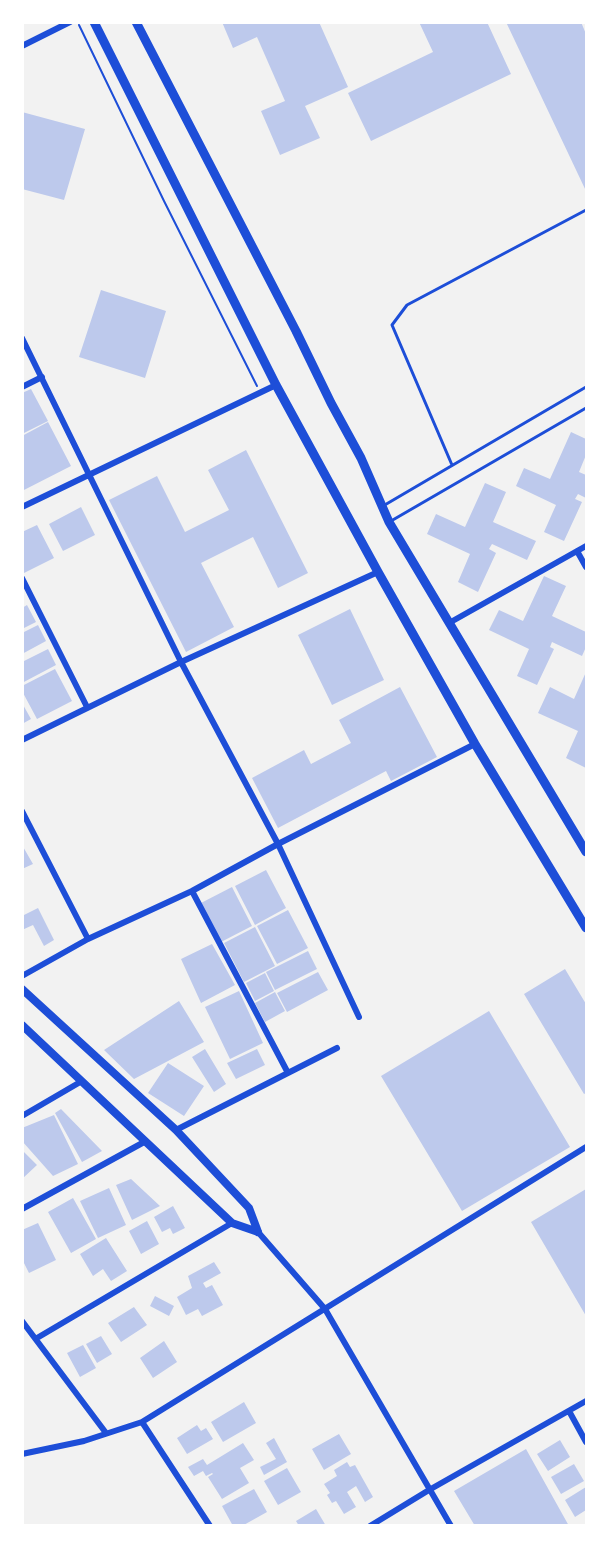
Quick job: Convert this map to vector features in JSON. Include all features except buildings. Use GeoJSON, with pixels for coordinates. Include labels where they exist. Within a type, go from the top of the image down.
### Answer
{"type":"FeatureCollection","features":[{"type":"Feature","properties":{"kind":"main road"},"geometry":{"type":"LineString","coordinates":[[94,22],[276,385],[475,744],[586,928]]}},
{"type":"Feature","properties":{"kind":"main road"},"geometry":{"type":"LineString","coordinates":[[136,22],[361,458],[389,522],[586,852]]}},
{"type":"Feature","properties":{"kind":"street"},"geometry":{"type":"LineString","coordinates":[[22,46],[70,22]]}},
{"type":"Feature","properties":{"kind":"street"},"geometry":{"type":"LineString","coordinates":[[22,338],[181,662],[278,844],[359,1017]]}},
{"type":"Feature","properties":{"kind":"street"},"geometry":{"type":"LineString","coordinates":[[22,387],[42,377]]}},
{"type":"Feature","properties":{"kind":"street"},"geometry":{"type":"LineString","coordinates":[[22,507],[276,385]]}},
{"type":"Feature","properties":{"kind":"street"},"geometry":{"type":"LineString","coordinates":[[449,623],[586,546]]}},
{"type":"Feature","properties":{"kind":"street"},"geometry":{"type":"LineString","coordinates":[[577,551],[586,567]]}},
{"type":"Feature","properties":{"kind":"street"},"geometry":{"type":"LineString","coordinates":[[22,740],[181,662],[378,572]]}},
{"type":"Feature","properties":{"kind":"street"},"geometry":{"type":"LineString","coordinates":[[22,578],[87,707]]}},
{"type":"Feature","properties":{"kind":"street"},"geometry":{"type":"LineString","coordinates":[[22,976],[88,939],[192,891],[278,844],[475,744]]}},
{"type":"Feature","properties":{"kind":"street"},"geometry":{"type":"LineString","coordinates":[[22,811],[88,939]]}},
{"type":"Feature","properties":{"kind":"street"},"geometry":{"type":"LineString","coordinates":[[192,891],[288,1073]]}},
{"type":"Feature","properties":{"kind":"street"},"geometry":{"type":"LineString","coordinates":[[22,989],[176,1130],[249,1208],[258,1232],[325,1309],[451,1526]]}},
{"type":"Feature","properties":{"kind":"street"},"geometry":{"type":"LineString","coordinates":[[22,1025],[232,1223],[258,1232]]}},
{"type":"Feature","properties":{"kind":"street"},"geometry":{"type":"LineString","coordinates":[[176,1130],[337,1048]]}},
{"type":"Feature","properties":{"kind":"street"},"geometry":{"type":"LineString","coordinates":[[22,1116],[82,1081]]}},
{"type":"Feature","properties":{"kind":"street"},"geometry":{"type":"LineString","coordinates":[[22,1209],[146,1141]]}},
{"type":"Feature","properties":{"kind":"street"},"geometry":{"type":"LineString","coordinates":[[22,1454],[84,1440],[142,1422],[586,1147]]}},
{"type":"Feature","properties":{"kind":"street"},"geometry":{"type":"LineString","coordinates":[[37,1338],[232,1223]]}},
{"type":"Feature","properties":{"kind":"street"},"geometry":{"type":"LineString","coordinates":[[22,1321],[37,1338],[106,1433]]}},
{"type":"Feature","properties":{"kind":"street"},"geometry":{"type":"LineString","coordinates":[[370,1526],[586,1401]]}},
{"type":"Feature","properties":{"kind":"street"},"geometry":{"type":"LineString","coordinates":[[569,1411],[586,1442]]}},
{"type":"Feature","properties":{"kind":"street"},"geometry":{"type":"LineString","coordinates":[[142,1422],[210,1526]]}},
{"type":"Feature","properties":{"kind":"lane"},"geometry":{"type":"LineString","coordinates":[[452,465],[392,324],[406,305],[586,210]]}},
{"type":"Feature","properties":{"kind":"lane"},"geometry":{"type":"LineString","coordinates":[[382,507],[586,387]]}},
{"type":"Feature","properties":{"kind":"lane"},"geometry":{"type":"LineString","coordinates":[[389,522],[586,408]]}},
{"type":"Feature","properties":{"kind":"path"},"geometry":{"type":"LineString","coordinates":[[78,22],[260,393]]}}]}
